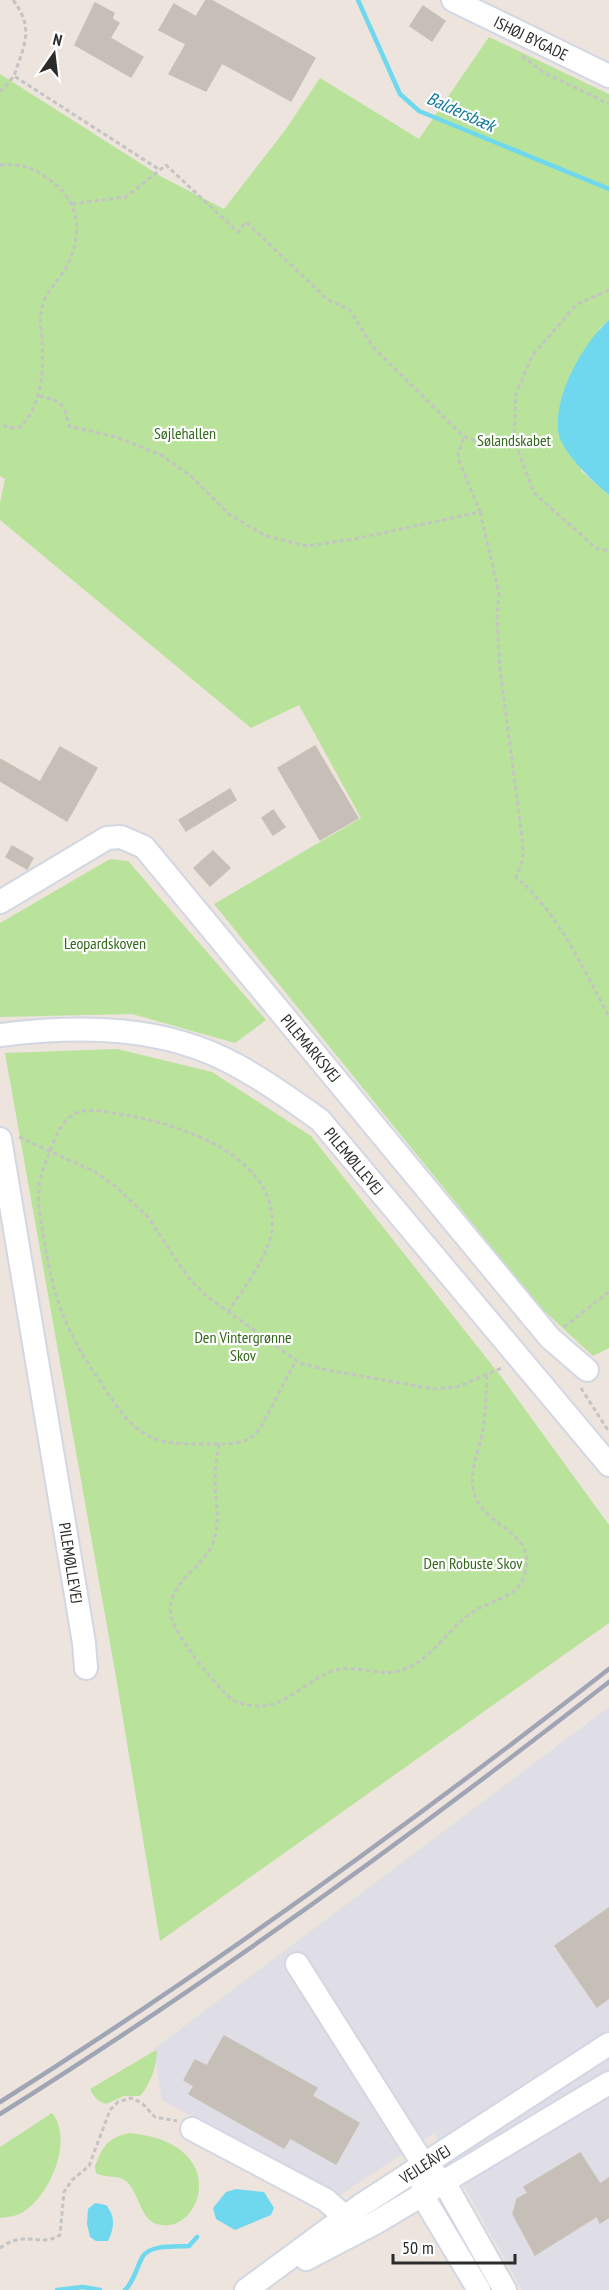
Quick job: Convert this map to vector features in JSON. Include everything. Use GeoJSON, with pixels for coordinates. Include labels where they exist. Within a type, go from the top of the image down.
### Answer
{"type":"FeatureCollection","features":[{"type":"Feature","properties":{"kind":"street","name":"ISHØJ BYGADE"},"geometry":{"type":"LineString","coordinates":[[453,0],[609,76]]}},
{"type":"Feature","properties":{"kind":"street","name":"PILEMARKSVEJ"},"geometry":{"type":"LineString","coordinates":[[0,902],[107,838],[120,837],[144,847],[581,1375]]}},
{"type":"Feature","properties":{"kind":"street","name":"PILEMØLLEVEJ"},"geometry":{"type":"LineString","coordinates":[[0,1035],[55,1028],[109,1029],[153,1035],[235,1064],[280,1091],[320,1120],[609,1465]]}},
{"type":"Feature","properties":{"kind":"street","name":"PILEMØLLEVEJ"},"geometry":{"type":"LineString","coordinates":[[9,1137],[86,1668]]}},
{"type":"Feature","properties":{"kind":"street"},"geometry":{"type":"LineString","coordinates":[[297,1964],[424,2165],[444,2182],[505,2290]]}},
{"type":"Feature","properties":{"kind":"street","name":"VEJLEÅVEJ"},"geometry":{"type":"LineString","coordinates":[[246,2290],[345,2217],[609,2044]]}},
{"type":"Feature","properties":{"kind":"street","name":"VEJLEÅVEJ"},"geometry":{"type":"LineString","coordinates":[[246,2290],[422,2195],[609,2083]]}},
{"type":"Feature","properties":{"kind":"street"},"geometry":{"type":"LineString","coordinates":[[192,2129],[326,2200],[345,2217]]}},
{"type":"Feature","properties":{"kind":"street"},"geometry":{"type":"LineString","coordinates":[[424,2165],[422,2195],[479,2290]]}},
{"type":"Feature","properties":{"kind":"path"},"geometry":{"type":"LineString","coordinates":[[0,92],[14,76],[28,31],[23,14],[13,0]]}},
{"type":"Feature","properties":{"kind":"path"},"geometry":{"type":"LineString","coordinates":[[522,34],[522,55],[528,62],[543,72],[609,104]]}},
{"type":"Feature","properties":{"kind":"path"},"geometry":{"type":"LineString","coordinates":[[14,76],[160,170]]}},
{"type":"Feature","properties":{"kind":"path"},"geometry":{"type":"LineString","coordinates":[[0,165],[23,164],[40,172],[62,189],[72,204],[78,224],[77,241],[65,269],[47,292],[40,313],[43,358],[39,396],[30,416],[21,427],[10,428],[0,424]]}},
{"type":"Feature","properties":{"kind":"path"},"geometry":{"type":"LineString","coordinates":[[72,204],[126,196],[166,165],[238,232],[246,222],[327,299],[350,310],[373,347],[464,436],[478,442],[514,440]]}},
{"type":"Feature","properties":{"kind":"path"},"geometry":{"type":"LineString","coordinates":[[609,291],[577,304],[532,356],[516,394],[514,440],[534,493],[596,548],[609,551]]}},
{"type":"Feature","properties":{"kind":"path"},"geometry":{"type":"LineString","coordinates":[[39,396],[54,399],[64,406],[69,412],[69,426],[116,437],[161,455],[191,476],[230,515],[266,536],[307,546],[354,539],[480,512]]}},
{"type":"Feature","properties":{"kind":"path"},"geometry":{"type":"LineString","coordinates":[[464,436],[458,454],[460,463],[480,512],[499,593],[497,618],[500,669],[522,837],[523,858],[516,878],[537,896],[569,942],[609,1017]]}},
{"type":"Feature","properties":{"kind":"path"},"geometry":{"type":"LineString","coordinates":[[228,1312],[268,1248],[272,1232],[271,1206],[266,1193],[237,1157],[177,1126],[106,1112],[85,1111],[67,1119],[50,1150],[38,1189],[52,1289],[62,1317],[81,1353],[126,1419],[141,1432],[164,1441],[219,1444],[248,1442],[256,1436],[296,1360]]}},
{"type":"Feature","properties":{"kind":"path"},"geometry":{"type":"LineString","coordinates":[[9,1137],[50,1150],[95,1172],[135,1203],[158,1229],[187,1276],[205,1295],[296,1360],[327,1370],[434,1389],[457,1387],[487,1376],[521,1359]]}},
{"type":"Feature","properties":{"kind":"path"},"geometry":{"type":"LineString","coordinates":[[550,1338],[609,1292]]}},
{"type":"Feature","properties":{"kind":"path"},"geometry":{"type":"LineString","coordinates":[[581,1375],[609,1432]]}},
{"type":"Feature","properties":{"kind":"path"},"geometry":{"type":"LineString","coordinates":[[219,1444],[215,1477],[217,1526],[214,1543],[204,1560],[185,1576],[177,1588],[171,1617],[178,1632],[225,1693],[235,1701],[246,1704],[259,1707],[272,1705],[331,1671],[344,1668],[400,1671],[421,1661],[471,1613],[510,1593],[522,1583],[527,1568],[526,1554],[518,1539],[486,1512],[476,1499],[471,1483],[483,1431],[487,1376]]}},
{"type":"Feature","properties":{"kind":"path"},"geometry":{"type":"LineString","coordinates":[[0,2248],[17,2238],[50,2241],[60,2235],[64,2192],[72,2180],[89,2166],[110,2110],[118,2102],[131,2098],[142,2103],[155,2118],[174,2120],[192,2129]]}},
{"type":"Feature","properties":{"kind":"shaded area"},"geometry":{"type":"Polygon","coordinates":[[[609,1707],[609,2290],[522,2290],[434,2133],[340,2195],[162,2100],[154,2049],[609,1707]]]}},
{"type":"Feature","properties":{"kind":"green space","name":"Søjlehallen"},"geometry":{"type":"Polygon","coordinates":[[[489,37],[609,94],[609,320],[599,329],[581,471],[609,495],[609,1348],[593,1356],[541,1308],[214,904],[361,818],[299,705],[251,728],[0,520],[0,503],[5,479],[0,476],[0,74],[162,177],[224,209],[286,129],[320,78],[419,139],[489,37]]]}},
{"type":"Feature","properties":{"kind":"green space","name":"Leopardskoven"},"geometry":{"type":"Polygon","coordinates":[[[110,859],[128,861],[266,1020],[235,1043],[132,1014],[0,1017],[0,923],[110,859]]]}},
{"type":"Feature","properties":{"kind":"green space"},"geometry":{"type":"Polygon","coordinates":[[[117,1049],[212,1072],[311,1136],[503,1379],[609,1525],[609,1623],[160,1941],[115,1671],[5,1053],[117,1049]]]}},
{"type":"Feature","properties":{"kind":"green space"},"geometry":{"type":"Polygon","coordinates":[[[156,2050],[156,2061],[152,2074],[140,2096],[124,2096],[106,2104],[95,2097],[90,2089],[156,2050]]]}},
{"type":"Feature","properties":{"kind":"green space"},"geometry":{"type":"Polygon","coordinates":[[[52,2113],[58,2124],[61,2138],[60,2152],[50,2181],[42,2194],[23,2212],[0,2218],[0,2147],[52,2113]]]}},
{"type":"Feature","properties":{"kind":"green space"},"geometry":{"type":"Polygon","coordinates":[[[130,2133],[164,2141],[186,2154],[197,2171],[199,2189],[194,2206],[184,2218],[170,2225],[154,2223],[145,2215],[126,2181],[96,2173],[95,2167],[107,2144],[116,2137],[130,2133]]]}},
{"type":"Feature","properties":{"kind":"water"},"geometry":{"type":"Polygon","coordinates":[[[609,320],[609,495],[587,475],[565,448],[558,431],[558,417],[572,371],[590,342],[609,320]]]}},
{"type":"Feature","properties":{"kind":"water"},"geometry":{"type":"Polygon","coordinates":[[[236,2189],[264,2192],[274,2208],[271,2215],[235,2230],[216,2219],[213,2208],[226,2192],[236,2189]]]}},
{"type":"Feature","properties":{"kind":"water"},"geometry":{"type":"Polygon","coordinates":[[[95,2203],[106,2205],[113,2218],[112,2232],[108,2241],[96,2241],[90,2237],[87,2224],[88,2209],[95,2203]]]}},
{"type":"Feature","properties":{"kind":"building"},"geometry":{"type":"Polygon","coordinates":[[[206,0],[211,0],[315,58],[291,101],[222,63],[206,91],[169,74],[186,44],[159,30],[174,4],[196,17],[206,0]]]}},
{"type":"Feature","properties":{"kind":"building"},"geometry":{"type":"Polygon","coordinates":[[[95,3],[114,13],[112,19],[119,23],[110,38],[143,57],[131,77],[75,45],[95,3]]]}},
{"type":"Feature","properties":{"kind":"building"},"geometry":{"type":"Polygon","coordinates":[[[423,6],[445,21],[432,41],[410,26],[423,6]]]}},
{"type":"Feature","properties":{"kind":"building"},"geometry":{"type":"Polygon","coordinates":[[[315,746],[358,818],[320,840],[278,768],[315,746]]]}},
{"type":"Feature","properties":{"kind":"building"},"geometry":{"type":"Polygon","coordinates":[[[60,747],[97,768],[67,821],[0,781],[0,759],[40,782],[60,747]]]}},
{"type":"Feature","properties":{"kind":"building"},"geometry":{"type":"Polygon","coordinates":[[[230,789],[236,800],[186,831],[179,820],[230,789]]]}},
{"type":"Feature","properties":{"kind":"building"},"geometry":{"type":"Polygon","coordinates":[[[273,810],[285,827],[273,835],[262,818],[273,810]]]}},
{"type":"Feature","properties":{"kind":"building"},"geometry":{"type":"Polygon","coordinates":[[[12,846],[33,858],[27,869],[6,857],[12,846]]]}},
{"type":"Feature","properties":{"kind":"building"},"geometry":{"type":"Polygon","coordinates":[[[213,851],[230,868],[210,886],[194,868],[213,851]]]}},
{"type":"Feature","properties":{"kind":"building"},"geometry":{"type":"Polygon","coordinates":[[[609,1908],[609,1998],[597,2007],[555,1946],[609,1908]]]}},
{"type":"Feature","properties":{"kind":"building"},"geometry":{"type":"Polygon","coordinates":[[[224,2036],[317,2088],[312,2096],[359,2123],[336,2164],[290,2138],[284,2148],[189,2094],[194,2086],[184,2080],[195,2060],[207,2066],[224,2036]]]}},
{"type":"Feature","properties":{"kind":"building"},"geometry":{"type":"Polygon","coordinates":[[[580,2153],[600,2184],[609,2178],[609,2217],[600,2223],[597,2216],[535,2255],[513,2214],[517,2199],[528,2193],[524,2187],[580,2153]]]}},
{"type":"Feature","properties":{"kind":"waterway","name":"Baldersbæk"},"geometry":{"type":"LineString","coordinates":[[358,0],[400,94],[419,111],[609,189]]}},
{"type":"Feature","properties":{"kind":"waterway"},"geometry":{"type":"LineString","coordinates":[[125,2290],[147,2252],[164,2247],[189,2246],[197,2237]]}},
{"type":"Feature","properties":{"kind":"waterway"},"geometry":{"type":"LineString","coordinates":[[57,2290],[83,2287],[100,2290]]}},
{"type":"Feature","properties":{"kind":"railway"},"geometry":{"type":"LineString","coordinates":[[0,2102],[157,2000],[310,1893],[461,1783],[609,1669]]}},
{"type":"Feature","properties":{"kind":"railway"},"geometry":{"type":"LineString","coordinates":[[0,2114],[234,1960],[386,1851],[609,1682]]}},
{"type":"Feature","properties":{"kind":"park label","name":"Sølandskabet"},"geometry":{"type":"Point","coordinates":[514,440]}},
{"type":"Feature","properties":{"kind":"park label","name":"Den Vintergrønne Skov"},"geometry":{"type":"Point","coordinates":[243,1346]}},
{"type":"Feature","properties":{"kind":"park label","name":"Den Robuste Skov"},"geometry":{"type":"Point","coordinates":[473,1563]}}]}
